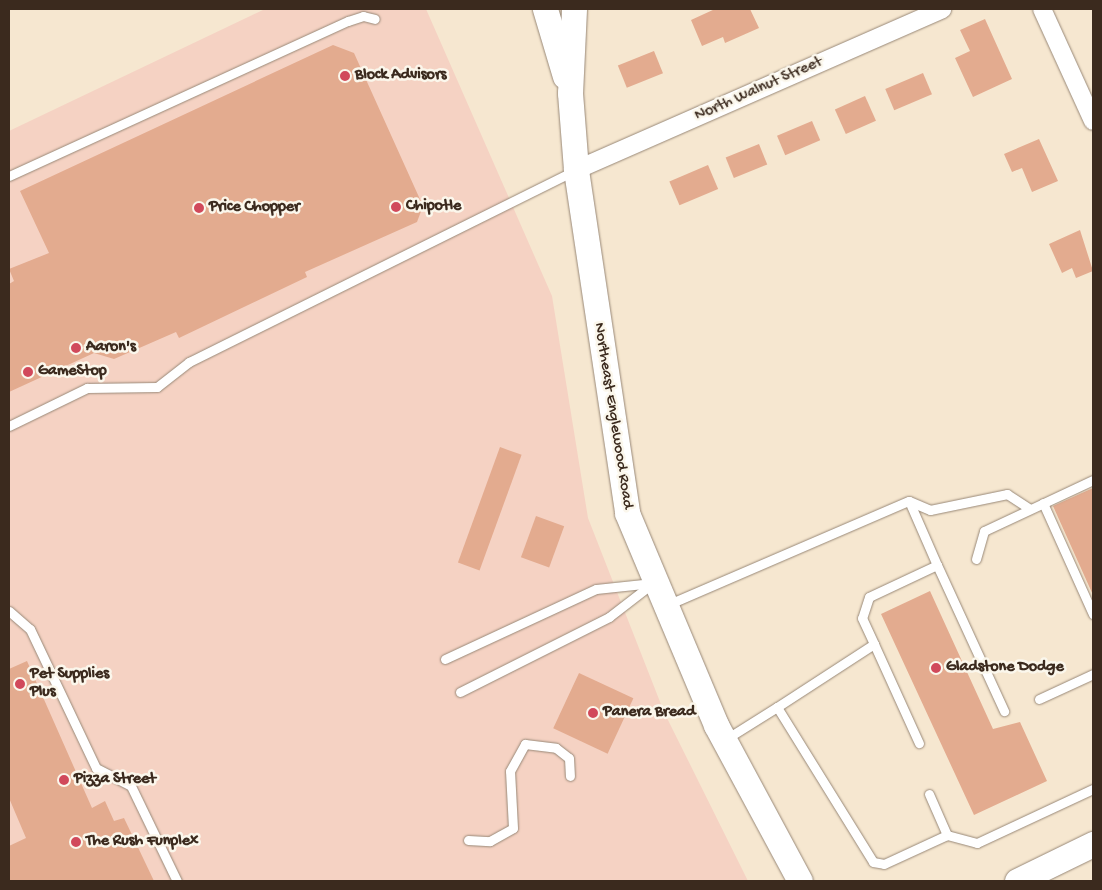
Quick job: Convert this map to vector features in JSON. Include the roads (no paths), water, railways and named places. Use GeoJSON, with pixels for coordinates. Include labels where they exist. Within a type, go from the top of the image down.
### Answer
{"type":"FeatureCollection","features":[{"type":"Feature","properties":{"kind":"main road","name":"Northeast Englewood Road"},"geometry":{"type":"LineString","coordinates":[[545,9],[570,93]]}},
{"type":"Feature","properties":{"kind":"main road","name":"Northeast Englewood Road"},"geometry":{"type":"LineString","coordinates":[[574,9],[570,93],[576,170],[614,448],[627,513],[653,583],[724,740],[800,881]]}},
{"type":"Feature","properties":{"kind":"main road"},"geometry":{"type":"LineString","coordinates":[[1016,881],[1093,844]]}},
{"type":"Feature","properties":{"kind":"street","name":"North Walnut Street"},"geometry":{"type":"LineString","coordinates":[[576,170],[942,9]]}},
{"type":"Feature","properties":{"kind":"street"},"geometry":{"type":"LineString","coordinates":[[1042,9],[1093,121]]}},
{"type":"Feature","properties":{"kind":"lane"},"geometry":{"type":"LineString","coordinates":[[9,176],[348,21],[363,16],[375,19]]}},
{"type":"Feature","properties":{"kind":"lane"},"geometry":{"type":"LineString","coordinates":[[9,426],[87,388],[157,388],[189,362],[576,170]]}},
{"type":"Feature","properties":{"kind":"lane"},"geometry":{"type":"LineString","coordinates":[[976,559],[984,531],[1093,480]]}},
{"type":"Feature","properties":{"kind":"lane"},"geometry":{"type":"LineString","coordinates":[[663,606],[908,501],[930,510],[1007,494],[1030,509]]}},
{"type":"Feature","properties":{"kind":"lane"},"geometry":{"type":"LineString","coordinates":[[908,501],[1004,711]]}},
{"type":"Feature","properties":{"kind":"lane"},"geometry":{"type":"LineString","coordinates":[[1043,503],[1093,614]]}},
{"type":"Feature","properties":{"kind":"lane"},"geometry":{"type":"LineString","coordinates":[[919,743],[862,618],[869,597],[937,565]]}},
{"type":"Feature","properties":{"kind":"lane"},"geometry":{"type":"LineString","coordinates":[[445,659],[596,590],[653,583]]}},
{"type":"Feature","properties":{"kind":"lane"},"geometry":{"type":"LineString","coordinates":[[460,692],[609,617],[653,583]]}},
{"type":"Feature","properties":{"kind":"lane"},"geometry":{"type":"LineString","coordinates":[[9,611],[30,629],[96,768],[131,786],[177,881]]}},
{"type":"Feature","properties":{"kind":"lane"},"geometry":{"type":"LineString","coordinates":[[724,740],[874,644]]}},
{"type":"Feature","properties":{"kind":"lane"},"geometry":{"type":"LineString","coordinates":[[1039,699],[1093,674]]}},
{"type":"Feature","properties":{"kind":"lane"},"geometry":{"type":"LineString","coordinates":[[777,707],[873,862],[884,864],[947,835],[977,843],[1093,790]]}},
{"type":"Feature","properties":{"kind":"lane"},"geometry":{"type":"LineString","coordinates":[[468,840],[490,841],[513,828],[510,771],[524,744],[556,748],[568,758],[570,776]]}},
{"type":"Feature","properties":{"kind":"lane"},"geometry":{"type":"LineString","coordinates":[[929,794],[947,835]]}},
{"type":"Feature","properties":{"kind":"place","name":"Block Advisors"},"geometry":{"type":"Point","coordinates":[345,76]}},
{"type":"Feature","properties":{"kind":"place","name":"Chipotle"},"geometry":{"type":"Point","coordinates":[396,207]}},
{"type":"Feature","properties":{"kind":"place","name":"Price Chopper"},"geometry":{"type":"Point","coordinates":[199,208]}},
{"type":"Feature","properties":{"kind":"place","name":"Aaron's"},"geometry":{"type":"Point","coordinates":[76,348]}},
{"type":"Feature","properties":{"kind":"place","name":"GameStop"},"geometry":{"type":"Point","coordinates":[28,372]}},
{"type":"Feature","properties":{"kind":"place","name":"Gladstone Dodge"},"geometry":{"type":"Point","coordinates":[936,668]}},
{"type":"Feature","properties":{"kind":"place","name":"Pet Supplies Plus"},"geometry":{"type":"Point","coordinates":[20,684]}},
{"type":"Feature","properties":{"kind":"place","name":"Panera Bread"},"geometry":{"type":"Point","coordinates":[593,713]}},
{"type":"Feature","properties":{"kind":"place","name":"Pizza Street"},"geometry":{"type":"Point","coordinates":[64,780]}},
{"type":"Feature","properties":{"kind":"place","name":"The Rush Funplex"},"geometry":{"type":"Point","coordinates":[76,842]}}]}
